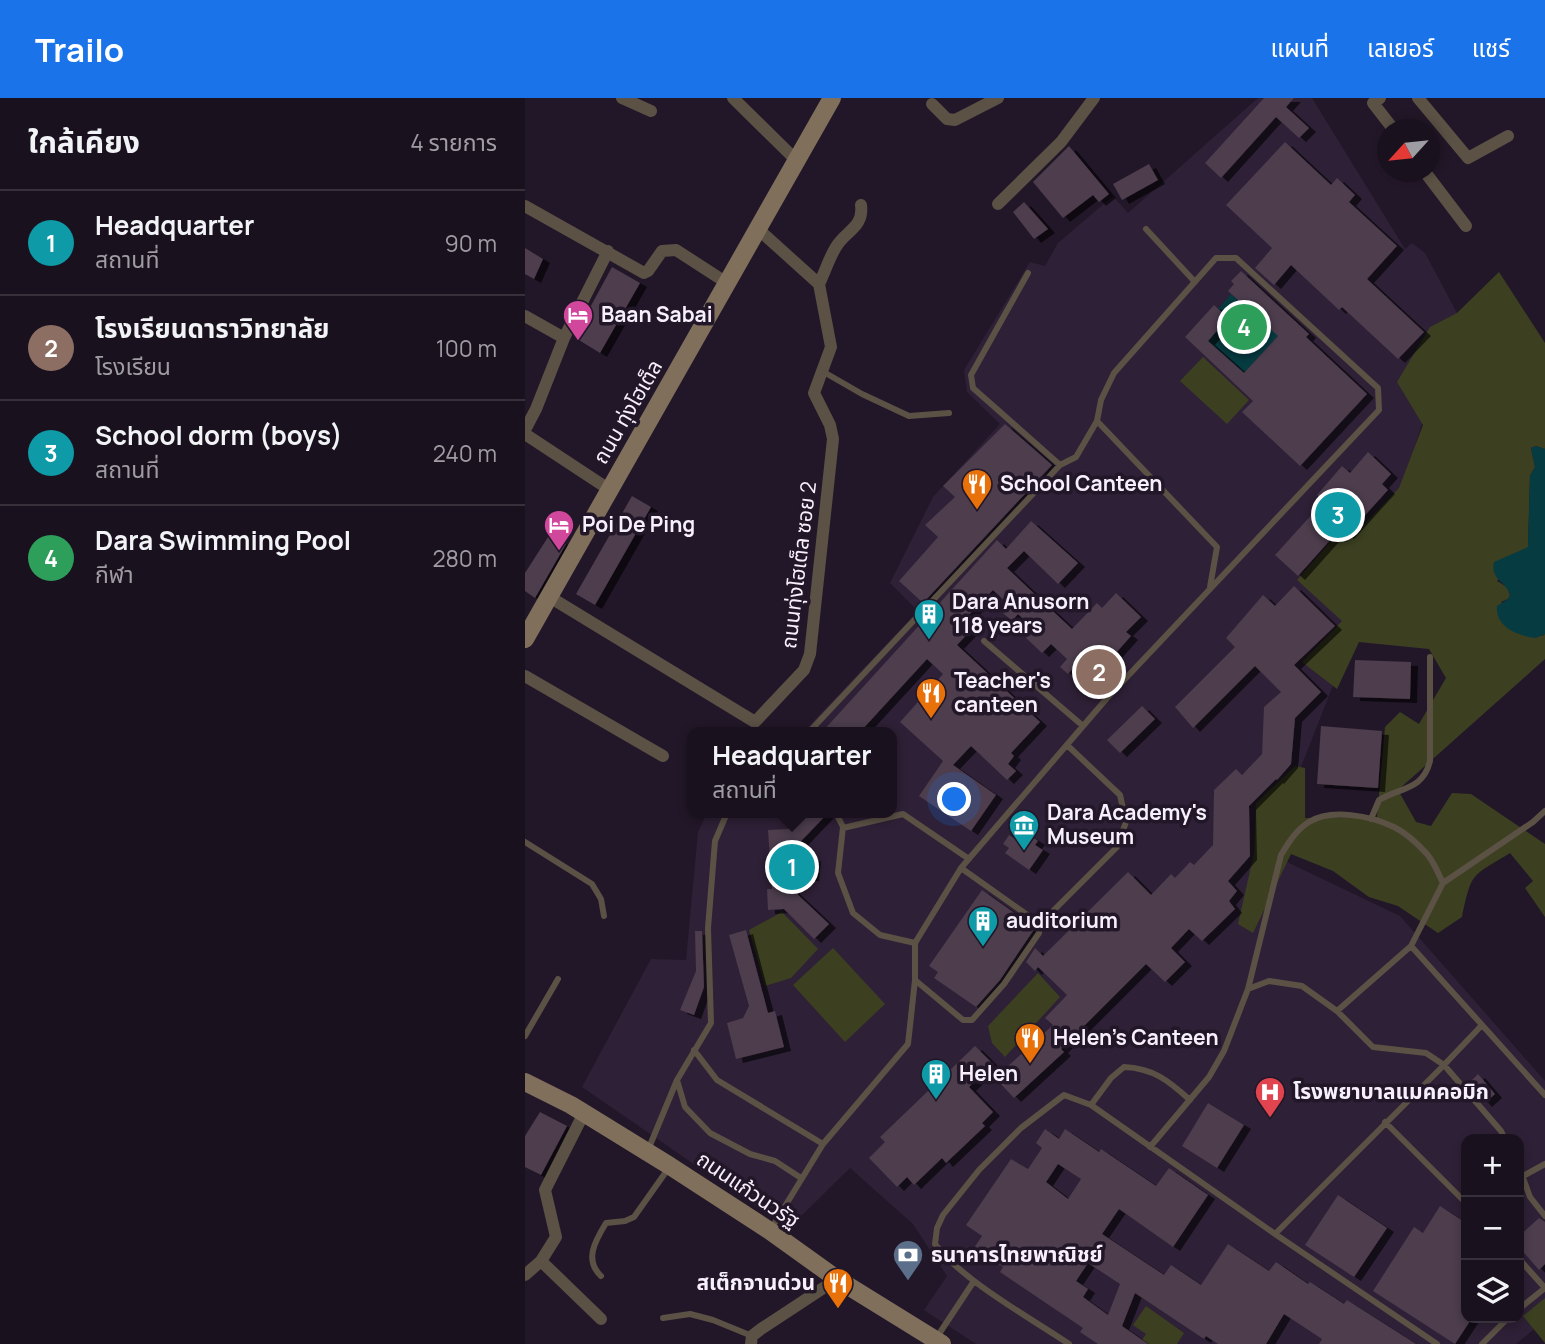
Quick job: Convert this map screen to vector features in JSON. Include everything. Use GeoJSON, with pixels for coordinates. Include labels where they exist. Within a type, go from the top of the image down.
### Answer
{"type":"FeatureCollection","features":[{"type":"Feature","properties":{"kind":"street"},"geometry":{"type":"LineString","coordinates":[[622,98],[651,111]]}},
{"type":"Feature","properties":{"kind":"street"},"geometry":{"type":"LineString","coordinates":[[733,98],[796,160]]}},
{"type":"Feature","properties":{"kind":"street","name":"ถนน ทุ่งโฮเต็ล"},"geometry":{"type":"LineString","coordinates":[[525,639],[530,618],[548,596],[610,490],[832,98]]}},
{"type":"Feature","properties":{"kind":"street"},"geometry":{"type":"LineString","coordinates":[[932,104],[947,118],[955,120],[998,98]]}},
{"type":"Feature","properties":{"kind":"street"},"geometry":{"type":"LineString","coordinates":[[998,204],[1061,142],[1094,98]]}},
{"type":"Feature","properties":{"kind":"street"},"geometry":{"type":"LineString","coordinates":[[1380,98],[1374,103],[1386,119]]}},
{"type":"Feature","properties":{"kind":"street"},"geometry":{"type":"LineString","coordinates":[[1418,98],[1468,158],[1508,136]]}},
{"type":"Feature","properties":{"kind":"street"},"geometry":{"type":"LineString","coordinates":[[1433,182],[1466,226]]}},
{"type":"Feature","properties":{"kind":"street"},"geometry":{"type":"LineString","coordinates":[[758,229],[819,284],[835,248],[860,221],[861,205]]}},
{"type":"Feature","properties":{"kind":"street"},"geometry":{"type":"LineString","coordinates":[[525,206],[643,273],[648,271],[662,251],[676,250],[727,283]]}},
{"type":"Feature","properties":{"kind":"street"},"geometry":{"type":"LineString","coordinates":[[608,251],[564,338],[525,432],[610,490]]}},
{"type":"Feature","properties":{"kind":"street","name":"ถนนทุ่งโฮเต็ล ซอย 2"},"geometry":{"type":"LineString","coordinates":[[548,596],[754,727],[804,670],[810,654],[833,439],[814,393],[831,347],[819,284]]}},
{"type":"Feature","properties":{"kind":"street"},"geometry":{"type":"LineString","coordinates":[[525,316],[564,338]]}},
{"type":"Feature","properties":{"kind":"street"},"geometry":{"type":"LineString","coordinates":[[525,676],[663,756]]}},
{"type":"Feature","properties":{"kind":"street","name":"ถนนแก้วนวรัฐ"},"geometry":{"type":"LineString","coordinates":[[525,1082],[584,1113],[648,1152],[770,1230],[837,1279],[938,1342]]}},
{"type":"Feature","properties":{"kind":"street"},"geometry":{"type":"LineString","coordinates":[[525,1275],[541,1261],[556,1237],[545,1189],[584,1113]]}},
{"type":"Feature","properties":{"kind":"street"},"geometry":{"type":"LineString","coordinates":[[541,1261],[601,1319]]}},
{"type":"Feature","properties":{"kind":"street"},"geometry":{"type":"LineString","coordinates":[[752,1340],[837,1279]]}},
{"type":"Feature","properties":{"kind":"lane"},"geometry":{"type":"LineString","coordinates":[[1146,229],[1195,282]]}},
{"type":"Feature","properties":{"kind":"lane"},"geometry":{"type":"LineString","coordinates":[[770,1230],[823,1144],[908,1044],[915,980],[915,943],[961,868],[1083,726],[1379,410],[1378,388],[1236,258],[1216,258],[1114,373],[1101,400],[1097,421],[1076,457],[1060,465],[814,727]]}},
{"type":"Feature","properties":{"kind":"lane"},"geometry":{"type":"LineString","coordinates":[[1028,273],[971,375],[973,388],[1060,465]]}},
{"type":"Feature","properties":{"kind":"lane"},"geometry":{"type":"LineString","coordinates":[[822,371],[909,416],[949,413]]}},
{"type":"Feature","properties":{"kind":"lane"},"geometry":{"type":"LineString","coordinates":[[1097,421],[1217,547],[1210,589]]}},
{"type":"Feature","properties":{"kind":"lane"},"geometry":{"type":"LineString","coordinates":[[984,641],[1083,726]]}},
{"type":"Feature","properties":{"kind":"lane"},"geometry":{"type":"LineString","coordinates":[[1371,819],[1380,800],[1422,780],[1428,769],[1430,657]]}},
{"type":"Feature","properties":{"kind":"lane"},"geometry":{"type":"LineString","coordinates":[[915,980],[963,1020],[971,1020],[1004,984],[1039,933],[1040,923],[1117,847],[1126,822],[1120,795],[1067,745]]}},
{"type":"Feature","properties":{"kind":"lane"},"geometry":{"type":"LineString","coordinates":[[1337,1010],[1411,946],[1443,883],[1545,811]]}},
{"type":"Feature","properties":{"kind":"lane"},"geometry":{"type":"LineString","coordinates":[[897,815],[903,814],[969,859]]}},
{"type":"Feature","properties":{"kind":"lane"},"geometry":{"type":"LineString","coordinates":[[1150,1147],[1190,1100],[1224,1051],[1248,989],[1282,855],[1293,836],[1310,821],[1329,816],[1371,819],[1394,827],[1414,841],[1430,857],[1443,883]]}},
{"type":"Feature","properties":{"kind":"lane"},"geometry":{"type":"LineString","coordinates":[[648,1152],[677,1080],[711,1023],[708,928],[715,841],[725,818]]}},
{"type":"Feature","properties":{"kind":"lane"},"geometry":{"type":"LineString","coordinates":[[838,818],[843,828],[838,873],[853,912],[880,935],[915,943]]}},
{"type":"Feature","properties":{"kind":"lane"},"geometry":{"type":"LineString","coordinates":[[843,828],[886,818]]}},
{"type":"Feature","properties":{"kind":"lane"},"geometry":{"type":"LineString","coordinates":[[525,842],[592,884],[601,899],[604,916]]}},
{"type":"Feature","properties":{"kind":"lane"},"geometry":{"type":"LineString","coordinates":[[961,868],[1040,923]]}},
{"type":"Feature","properties":{"kind":"lane"},"geometry":{"type":"LineString","coordinates":[[1411,946],[1545,1095]]}},
{"type":"Feature","properties":{"kind":"lane"},"geometry":{"type":"LineString","coordinates":[[525,1036],[558,979]]}},
{"type":"Feature","properties":{"kind":"lane"},"geometry":{"type":"LineString","coordinates":[[1248,989],[1269,981],[1303,986],[1337,1010],[1373,1047],[1426,1053],[1444,1065],[1502,1134]]}},
{"type":"Feature","properties":{"kind":"lane"},"geometry":{"type":"LineString","coordinates":[[1275,1234],[1482,1025]]}},
{"type":"Feature","properties":{"kind":"lane"},"geometry":{"type":"LineString","coordinates":[[694,1050],[717,1080],[823,1144]]}},
{"type":"Feature","properties":{"kind":"lane"},"geometry":{"type":"LineString","coordinates":[[1091,1105],[1111,1078],[1124,1067],[1144,1068],[1173,1084],[1190,1100]]}},
{"type":"Feature","properties":{"kind":"lane"},"geometry":{"type":"LineString","coordinates":[[677,1080],[685,1107],[710,1133],[750,1154],[775,1161],[801,1178]]}},
{"type":"Feature","properties":{"kind":"lane"},"geometry":{"type":"LineString","coordinates":[[1069,1344],[975,1281],[946,1258],[935,1244],[937,1227],[943,1215],[979,1170],[1044,1108],[1064,1095],[1091,1105],[1437,1344]]}},
{"type":"Feature","properties":{"kind":"lane"},"geometry":{"type":"LineString","coordinates":[[1385,1122],[1461,1198]]}},
{"type":"Feature","properties":{"kind":"lane"},"geometry":{"type":"LineString","coordinates":[[1524,1175],[1545,1164]]}},
{"type":"Feature","properties":{"kind":"lane"},"geometry":{"type":"LineString","coordinates":[[601,1276],[593,1269],[590,1259],[606,1223],[634,1217],[670,1166]]}},
{"type":"Feature","properties":{"kind":"lane"},"geometry":{"type":"LineString","coordinates":[[1524,1179],[1530,1197],[1545,1216]]}},
{"type":"Feature","properties":{"kind":"lane"},"geometry":{"type":"LineString","coordinates":[[1524,1265],[1545,1288],[1524,1305]]}},
{"type":"Feature","properties":{"kind":"lane"},"geometry":{"type":"LineString","coordinates":[[938,1342],[975,1281]]}},
{"type":"Feature","properties":{"kind":"lane"},"geometry":{"type":"LineString","coordinates":[[663,1318],[690,1314],[713,1320],[752,1340]]}},
{"type":"Feature","properties":{"kind":"lane"},"geometry":{"type":"LineString","coordinates":[[1482,1344],[1503,1323]]}},
{"type":"Feature","properties":{"kind":"shaded area"},"geometry":{"type":"Polygon","coordinates":[[[1258,98],[1312,98],[1405,249],[1412,243],[1425,253],[1457,313],[1365,604],[1266,856],[1285,861],[1400,916],[1545,1081],[1545,1320],[1516,1344],[976,1344],[924,1310],[947,1276],[913,1224],[850,1168],[788,1229],[582,1087],[651,959],[686,960],[698,832],[705,818],[897,818],[897,727],[808,727],[918,611],[890,583],[933,497],[1000,424],[967,392],[964,370],[1030,262],[1045,266],[1058,243],[1113,196],[1128,213],[1258,98]]]}},
{"type":"Feature","properties":{"kind":"shaded area"},"geometry":{"type":"Polygon","coordinates":[[[1499,272],[1545,343],[1545,449],[1536,446],[1531,448],[1535,467],[1530,476],[1528,547],[1497,581],[1507,587],[1510,595],[1501,602],[1542,636],[1545,634],[1545,659],[1398,790],[1416,822],[1431,826],[1452,793],[1471,794],[1545,844],[1545,917],[1525,888],[1533,881],[1510,853],[1475,877],[1468,891],[1462,917],[1438,933],[1398,906],[1369,897],[1333,871],[1291,854],[1253,933],[1238,924],[1254,853],[1256,803],[1295,766],[1305,768],[1305,818],[1377,817],[1385,727],[1400,712],[1419,724],[1446,678],[1429,649],[1359,642],[1337,689],[1302,662],[1342,621],[1297,580],[1337,534],[1347,542],[1399,488],[1423,425],[1397,382],[1430,327],[1457,313],[1499,272]]]}},
{"type":"Feature","properties":{"kind":"shaded area"},"geometry":{"type":"Polygon","coordinates":[[[1231,294],[1278,336],[1244,373],[1208,341],[1228,318],[1218,309],[1231,294]]]}},
{"type":"Feature","properties":{"kind":"shaded area"},"geometry":{"type":"Polygon","coordinates":[[[1203,357],[1249,400],[1227,424],[1180,381],[1203,357]]]}},
{"type":"Feature","properties":{"kind":"shaded area"},"geometry":{"type":"Polygon","coordinates":[[[1536,446],[1545,449],[1545,634],[1536,638],[1515,633],[1500,620],[1497,606],[1510,595],[1496,577],[1493,568],[1494,562],[1528,547],[1530,476],[1535,467],[1531,448],[1536,446]]]}},
{"type":"Feature","properties":{"kind":"shaded area"},"geometry":{"type":"Polygon","coordinates":[[[782,912],[818,949],[791,978],[765,986],[749,930],[782,912]]]}},
{"type":"Feature","properties":{"kind":"shaded area"},"geometry":{"type":"Polygon","coordinates":[[[833,948],[885,1004],[845,1042],[793,985],[833,948]]]}},
{"type":"Feature","properties":{"kind":"shaded area"},"geometry":{"type":"Polygon","coordinates":[[[1038,973],[1060,997],[1005,1057],[992,1043],[988,1026],[1038,973]]]}},
{"type":"Feature","properties":{"kind":"shaded area"},"geometry":{"type":"Polygon","coordinates":[[[1545,1298],[1545,1343],[1524,1317],[1545,1298]]]}},
{"type":"Feature","properties":{"kind":"shaded area"},"geometry":{"type":"Polygon","coordinates":[[[1146,1306],[1184,1333],[1177,1344],[1139,1344],[1146,1334],[1133,1325],[1146,1306]]]}},
{"type":"Feature","properties":{"kind":"building"},"geometry":{"type":"Polygon","coordinates":[[[1264,98],[1294,98],[1286,107],[1309,128],[1299,138],[1276,117],[1221,178],[1205,163],[1264,98]]]}},
{"type":"Feature","properties":{"kind":"building"},"geometry":{"type":"Polygon","coordinates":[[[1285,142],[1331,185],[1337,178],[1355,195],[1349,202],[1397,246],[1367,279],[1424,332],[1398,359],[1342,307],[1339,310],[1291,265],[1274,285],[1255,268],[1272,248],[1226,205],[1285,142]]]}},
{"type":"Feature","properties":{"kind":"building"},"geometry":{"type":"Polygon","coordinates":[[[1069,146],[1109,194],[1099,202],[1093,195],[1063,218],[1033,182],[1069,146]]]}},
{"type":"Feature","properties":{"kind":"building"},"geometry":{"type":"Polygon","coordinates":[[[1149,164],[1158,180],[1122,200],[1113,184],[1149,164]]]}},
{"type":"Feature","properties":{"kind":"building"},"geometry":{"type":"Polygon","coordinates":[[[1024,202],[1048,229],[1034,239],[1013,212],[1024,202]]]}},
{"type":"Feature","properties":{"kind":"building"},"geometry":{"type":"Polygon","coordinates":[[[525,248],[543,259],[534,279],[525,274],[525,248]]]}},
{"type":"Feature","properties":{"kind":"building"},"geometry":{"type":"Polygon","coordinates":[[[612,267],[640,283],[600,353],[574,337],[612,267]]]}},
{"type":"Feature","properties":{"kind":"building"},"geometry":{"type":"Polygon","coordinates":[[[1241,271],[1309,334],[1306,337],[1367,394],[1300,466],[1242,412],[1253,401],[1185,337],[1214,305],[1228,318],[1208,341],[1244,373],[1278,336],[1228,291],[1234,284],[1231,281],[1241,271]]]}},
{"type":"Feature","properties":{"kind":"building","name":"School Canteen"},"geometry":{"type":"Polygon","coordinates":[[[1005,424],[1052,465],[923,603],[899,581],[938,537],[925,525],[955,497],[943,486],[1005,424]]]}},
{"type":"Feature","properties":{"kind":"building"},"geometry":{"type":"Polygon","coordinates":[[[1368,452],[1391,474],[1382,484],[1388,490],[1347,535],[1340,529],[1298,576],[1275,555],[1324,501],[1317,495],[1342,466],[1350,473],[1368,452]]]}},
{"type":"Feature","properties":{"kind":"building"},"geometry":{"type":"Polygon","coordinates":[[[632,496],[651,507],[595,605],[576,594],[632,496]]]}},
{"type":"Feature","properties":{"kind":"building"},"geometry":{"type":"Polygon","coordinates":[[[1031,521],[1078,563],[1058,584],[1024,551],[1007,568],[1072,629],[1097,603],[1102,608],[1116,593],[1141,617],[1126,632],[1131,636],[1091,681],[1075,666],[1068,674],[1060,667],[1067,659],[1051,644],[1042,653],[1026,638],[1034,629],[1018,614],[1012,621],[1003,613],[1010,606],[993,590],[968,616],[977,624],[957,645],[1040,722],[1011,753],[1014,756],[1008,764],[1016,771],[1007,780],[971,746],[953,765],[996,795],[971,831],[919,796],[943,761],[900,722],[943,674],[927,659],[865,727],[827,727],[997,540],[1006,549],[1031,521]]]}},
{"type":"Feature","properties":{"kind":"building"},"geometry":{"type":"Polygon","coordinates":[[[550,534],[566,544],[535,598],[525,591],[525,573],[550,534]]]}},
{"type":"Feature","properties":{"kind":"building"},"geometry":{"type":"Polygon","coordinates":[[[1294,586],[1335,626],[1294,665],[1321,692],[1295,718],[1291,764],[1249,806],[1250,856],[1228,881],[1237,891],[1229,901],[1235,909],[1202,941],[1189,929],[1171,948],[1185,962],[1165,982],[1146,964],[1061,1049],[1064,1052],[1014,1098],[995,1078],[1053,1025],[1045,1018],[1067,995],[1038,967],[1035,971],[1026,962],[1035,948],[1043,956],[1128,872],[1151,895],[1171,874],[1175,878],[1190,862],[1194,865],[1213,845],[1214,790],[1236,769],[1242,775],[1262,754],[1264,707],[1281,692],[1255,666],[1193,728],[1175,707],[1235,647],[1226,638],[1263,595],[1275,606],[1294,586]]]}},
{"type":"Feature","properties":{"kind":"building"},"geometry":{"type":"Polygon","coordinates":[[[1355,660],[1411,662],[1410,699],[1353,697],[1355,660]]]}},
{"type":"Feature","properties":{"kind":"building"},"geometry":{"type":"Polygon","coordinates":[[[1142,706],[1155,719],[1120,753],[1107,740],[1142,706]]]}},
{"type":"Feature","properties":{"kind":"building"},"geometry":{"type":"Polygon","coordinates":[[[1321,726],[1382,731],[1378,788],[1317,784],[1321,726]]]}},
{"type":"Feature","properties":{"kind":"building"},"geometry":{"type":"Polygon","coordinates":[[[799,818],[823,818],[786,857],[814,857],[812,877],[778,876],[829,924],[814,939],[784,909],[768,910],[767,889],[772,889],[768,830],[788,829],[799,818]]]}},
{"type":"Feature","properties":{"kind":"building","name":"Dara Academy's Museum"},"geometry":{"type":"Polygon","coordinates":[[[1018,834],[1026,839],[1029,835],[1038,841],[1035,845],[1043,850],[1029,870],[1005,853],[1009,848],[1003,844],[1009,835],[1015,839],[1018,834]]]}},
{"type":"Feature","properties":{"kind":"building","name":"auditorium"},"geometry":{"type":"Polygon","coordinates":[[[982,890],[1034,927],[1000,980],[976,1007],[934,978],[938,972],[929,966],[982,890]]]}},
{"type":"Feature","properties":{"kind":"building"},"geometry":{"type":"Polygon","coordinates":[[[746,930],[768,1013],[775,1011],[784,1047],[736,1059],[727,1023],[743,1018],[749,1006],[729,935],[746,930]]]}},
{"type":"Feature","properties":{"kind":"building"},"geometry":{"type":"Polygon","coordinates":[[[695,931],[702,931],[704,987],[694,1015],[680,1010],[696,971],[695,931]]]}},
{"type":"Feature","properties":{"kind":"building"},"geometry":{"type":"Polygon","coordinates":[[[975,1046],[993,1064],[969,1087],[993,1112],[982,1123],[985,1126],[946,1163],[942,1158],[914,1185],[907,1177],[897,1187],[869,1158],[885,1142],[880,1137],[975,1046]]]}},
{"type":"Feature","properties":{"kind":"building"},"geometry":{"type":"Polygon","coordinates":[[[1478,1074],[1495,1094],[1485,1103],[1468,1084],[1478,1074]]]}},
{"type":"Feature","properties":{"kind":"building"},"geometry":{"type":"Polygon","coordinates":[[[1208,1103],[1244,1125],[1217,1168],[1182,1146],[1208,1103]]]}},
{"type":"Feature","properties":{"kind":"building"},"geometry":{"type":"Polygon","coordinates":[[[540,1112],[567,1126],[541,1175],[525,1167],[525,1136],[540,1112]]]}},
{"type":"Feature","properties":{"kind":"building"},"geometry":{"type":"Polygon","coordinates":[[[1045,1129],[1059,1139],[1065,1129],[1099,1152],[1101,1149],[1156,1186],[1169,1168],[1208,1195],[1173,1247],[1119,1209],[1102,1234],[1164,1275],[1171,1265],[1201,1285],[1228,1244],[1269,1271],[1276,1262],[1344,1304],[1347,1300],[1416,1344],[1319,1344],[1322,1339],[1284,1314],[1266,1344],[1218,1344],[1206,1336],[1204,1339],[1135,1293],[1122,1326],[1148,1344],[1098,1344],[1080,1332],[1083,1328],[1000,1272],[1003,1267],[974,1248],[982,1236],[966,1225],[1011,1159],[1028,1169],[1042,1148],[1036,1143],[1045,1129]],[[1058,1164],[1046,1182],[1068,1199],[1081,1179],[1058,1164]],[[1088,1263],[1076,1281],[1088,1289],[1083,1297],[1108,1315],[1120,1284],[1088,1263]]]}},
{"type":"Feature","properties":{"kind":"building"},"geometry":{"type":"Polygon","coordinates":[[[1338,1195],[1387,1228],[1354,1277],[1305,1245],[1338,1195]]]}},
{"type":"Feature","properties":{"kind":"building"},"geometry":{"type":"Polygon","coordinates":[[[1440,1206],[1461,1220],[1461,1323],[1469,1323],[1455,1344],[1373,1291],[1414,1227],[1423,1233],[1440,1206]]]}},
{"type":"Feature","properties":{"kind":"building"},"geometry":{"type":"Polygon","coordinates":[[[1539,1218],[1545,1222],[1545,1264],[1539,1270],[1524,1253],[1524,1232],[1539,1218]]]}},
{"type":"Feature","properties":{"kind":"place","name":"Dara Swimming Pool"},"geometry":{"type":"Point","coordinates":[1244,327]}},
{"type":"Feature","properties":{"kind":"place","name":"Baan Sabai"},"geometry":{"type":"Point","coordinates":[578,342]}},
{"type":"Feature","properties":{"kind":"place","name":"School Canteen"},"geometry":{"type":"Point","coordinates":[977,511]}},
{"type":"Feature","properties":{"kind":"place","name":"School dorm (boys)"},"geometry":{"type":"Point","coordinates":[1338,515]}},
{"type":"Feature","properties":{"kind":"place","name":"Poi De Ping"},"geometry":{"type":"Point","coordinates":[559,552]}},
{"type":"Feature","properties":{"kind":"place","name":"Dara Anusorn 118 years"},"geometry":{"type":"Point","coordinates":[929,641]}},
{"type":"Feature","properties":{"kind":"place","name":"โรงเรียนดาราวิทยาลัย"},"geometry":{"type":"Point","coordinates":[1099,672]}},
{"type":"Feature","properties":{"kind":"place","name":"Teacher's canteen"},"geometry":{"type":"Point","coordinates":[931,720]}},
{"type":"Feature","properties":{"kind":"place","name":"Dara Academy's Museum"},"geometry":{"type":"Point","coordinates":[1024,852]}},
{"type":"Feature","properties":{"kind":"place","name":"Headquarter"},"geometry":{"type":"Point","coordinates":[792,867]}},
{"type":"Feature","properties":{"kind":"place","name":"auditorium"},"geometry":{"type":"Point","coordinates":[983,948]}},
{"type":"Feature","properties":{"kind":"place","name":"Helen's Canteen"},"geometry":{"type":"Point","coordinates":[1030,1065]}},
{"type":"Feature","properties":{"kind":"place","name":"Helen"},"geometry":{"type":"Point","coordinates":[936,1101]}},
{"type":"Feature","properties":{"kind":"place","name":"โรงพยาบาลแมคคอมิก"},"geometry":{"type":"Point","coordinates":[1270,1119]}},
{"type":"Feature","properties":{"kind":"place","name":"ธนาคารไทยพาณิชย์"},"geometry":{"type":"Point","coordinates":[908,1282]}},
{"type":"Feature","properties":{"kind":"place","name":"สเต็กจานด่วน"},"geometry":{"type":"Point","coordinates":[838,1310]}}]}
